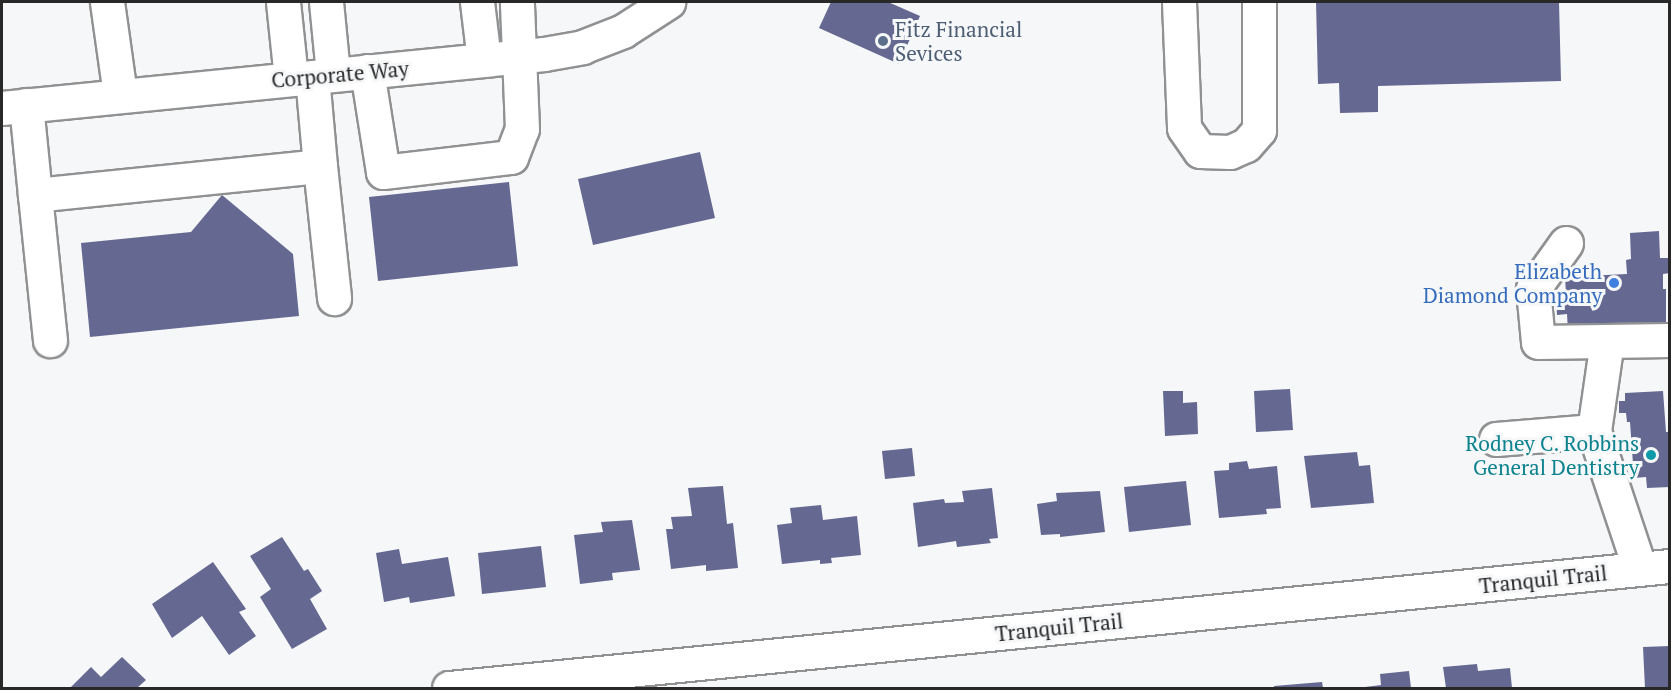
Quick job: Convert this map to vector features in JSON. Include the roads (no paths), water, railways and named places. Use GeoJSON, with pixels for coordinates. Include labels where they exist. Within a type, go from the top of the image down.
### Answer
{"type":"FeatureCollection","features":[{"type":"Feature","properties":{"kind":"street"},"geometry":{"type":"LineString","coordinates":[[107,2],[120,95]]}},
{"type":"Feature","properties":{"kind":"street"},"geometry":{"type":"LineString","coordinates":[[283,2],[312,76]]}},
{"type":"Feature","properties":{"kind":"street"},"geometry":{"type":"LineString","coordinates":[[326,2],[312,76],[334,298]]}},
{"type":"Feature","properties":{"kind":"street"},"geometry":{"type":"LineString","coordinates":[[477,2],[484,60]]}},
{"type":"Feature","properties":{"kind":"street"},"geometry":{"type":"LineString","coordinates":[[367,71],[383,172],[511,157],[522,129],[517,2]]}},
{"type":"Feature","properties":{"kind":"street","name":"Corporate Way"},"geometry":{"type":"LineString","coordinates":[[14,106],[520,57],[582,46],[623,31],[668,2]]}},
{"type":"Feature","properties":{"kind":"street"},"geometry":{"type":"LineString","coordinates":[[1179,2],[1184,128],[1200,151],[1230,152],[1246,146],[1259,130],[1259,2]]}},
{"type":"Feature","properties":{"kind":"street"},"geometry":{"type":"LineString","coordinates":[[14,106],[35,195],[50,340]]}},
{"type":"Feature","properties":{"kind":"street"},"geometry":{"type":"LineString","coordinates":[[35,195],[320,166]]}},
{"type":"Feature","properties":{"kind":"street"},"geometry":{"type":"LineString","coordinates":[[1566,243],[1533,289],[1538,342],[1670,340]]}},
{"type":"Feature","properties":{"kind":"street"},"geometry":{"type":"LineString","coordinates":[[1607,341],[1594,431],[1655,568]]}},
{"type":"Feature","properties":{"kind":"street"},"geometry":{"type":"LineString","coordinates":[[1496,438],[1594,431]]}},
{"type":"Feature","properties":{"kind":"street","name":"Tranquil Trail"},"geometry":{"type":"LineString","coordinates":[[449,688],[1655,568]]}},
{"type":"Feature","properties":{"kind":"place","name":"Fitz Financial Sevices"},"geometry":{"type":"Point","coordinates":[883,41]}},
{"type":"Feature","properties":{"kind":"place","name":"Elizabeth Diamond Company"},"geometry":{"type":"Point","coordinates":[1614,283]}},
{"type":"Feature","properties":{"kind":"place","name":"Rodney C. Robbins General Dentistry"},"geometry":{"type":"Point","coordinates":[1651,455]}}]}
